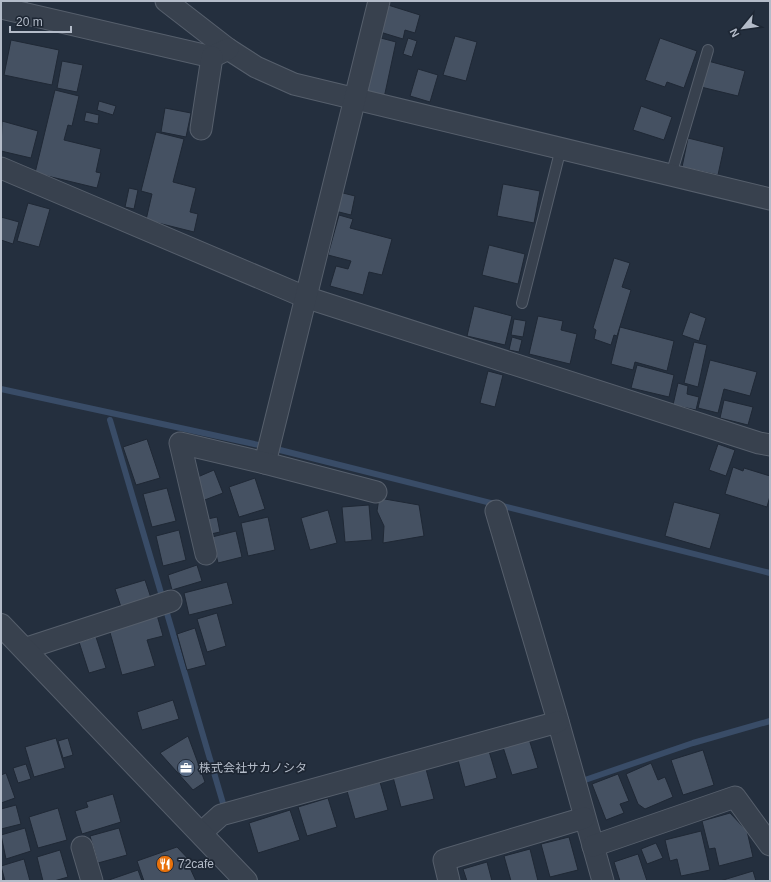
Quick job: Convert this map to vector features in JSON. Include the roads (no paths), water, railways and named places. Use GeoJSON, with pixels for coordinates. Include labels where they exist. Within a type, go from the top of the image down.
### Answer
{"type":"FeatureCollection","features":[{"type":"Feature","properties":{"kind":"street"},"geometry":{"type":"LineString","coordinates":[[166,1],[220,53]]}},
{"type":"Feature","properties":{"kind":"street"},"geometry":{"type":"LineString","coordinates":[[265,463],[379,1]]}},
{"type":"Feature","properties":{"kind":"street"},"geometry":{"type":"LineString","coordinates":[[1,8],[220,53],[294,84],[770,199]]}},
{"type":"Feature","properties":{"kind":"street"},"geometry":{"type":"LineString","coordinates":[[201,129],[220,53]]}},
{"type":"Feature","properties":{"kind":"street"},"geometry":{"type":"LineString","coordinates":[[1,168],[307,291],[744,438],[770,445]]}},
{"type":"Feature","properties":{"kind":"street"},"geometry":{"type":"LineString","coordinates":[[206,554],[180,443],[265,463],[376,492]]}},
{"type":"Feature","properties":{"kind":"street"},"geometry":{"type":"LineString","coordinates":[[496,511],[603,881]]}},
{"type":"Feature","properties":{"kind":"street"},"geometry":{"type":"LineString","coordinates":[[24,649],[171,601]]}},
{"type":"Feature","properties":{"kind":"street"},"geometry":{"type":"LineString","coordinates":[[1,625],[246,881]]}},
{"type":"Feature","properties":{"kind":"street"},"geometry":{"type":"LineString","coordinates":[[201,833],[222,815],[558,722]]}},
{"type":"Feature","properties":{"kind":"street"},"geometry":{"type":"LineString","coordinates":[[593,846],[735,797],[770,845]]}},
{"type":"Feature","properties":{"kind":"street"},"geometry":{"type":"LineString","coordinates":[[449,881],[444,860],[584,818]]}},
{"type":"Feature","properties":{"kind":"street"},"geometry":{"type":"LineString","coordinates":[[82,847],[92,881]]}},
{"type":"Feature","properties":{"kind":"lane"},"geometry":{"type":"LineString","coordinates":[[671,175],[708,50]]}},
{"type":"Feature","properties":{"kind":"lane"},"geometry":{"type":"LineString","coordinates":[[522,303],[561,148]]}},
{"type":"Feature","properties":{"kind":"waterway"},"geometry":{"type":"LineString","coordinates":[[1,389],[268,447],[770,573]]}},
{"type":"Feature","properties":{"kind":"waterway"},"geometry":{"type":"LineString","coordinates":[[110,420],[225,810]]}},
{"type":"Feature","properties":{"kind":"waterway"},"geometry":{"type":"LineString","coordinates":[[582,781],[693,743],[770,721]]}},
{"type":"Feature","properties":{"kind":"place","name":"株式会社サカノシタ"},"geometry":{"type":"Point","coordinates":[186,768]}},
{"type":"Feature","properties":{"kind":"place","name":"72cafe"},"geometry":{"type":"Point","coordinates":[165,864]}}]}
